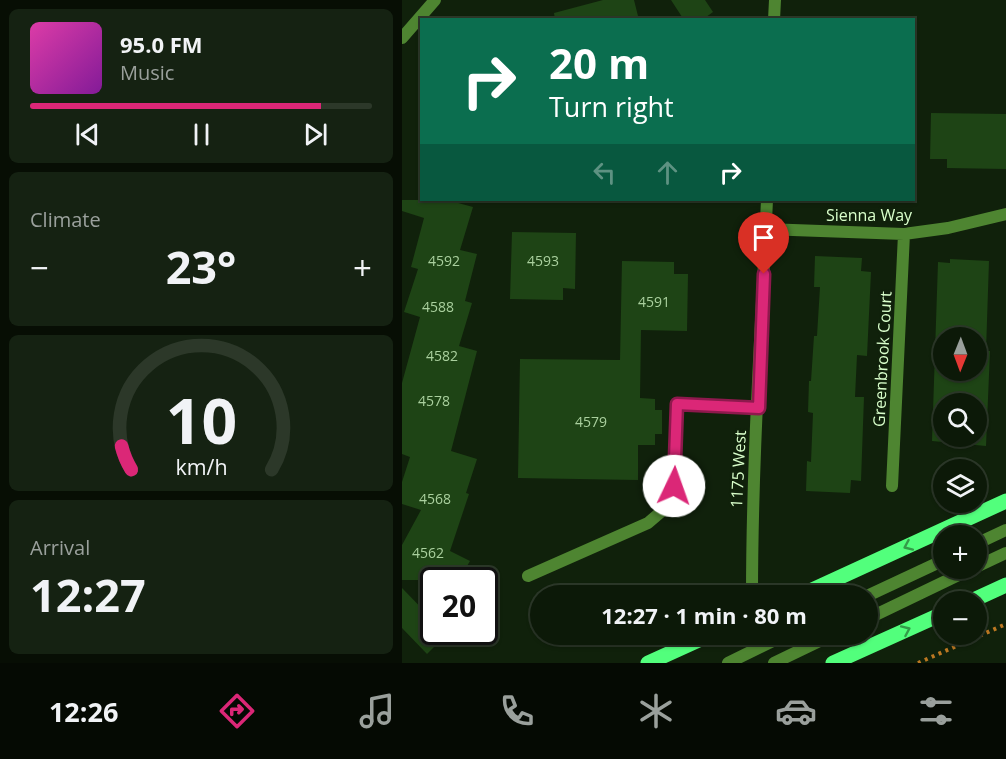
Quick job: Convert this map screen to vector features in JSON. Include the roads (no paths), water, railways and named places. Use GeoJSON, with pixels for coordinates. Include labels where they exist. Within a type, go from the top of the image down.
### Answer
{"type":"FeatureCollection","features":[{"type":"Feature","properties":{"kind":"main road"},"geometry":{"type":"LineString","coordinates":[[823,585],[1006,501]]}},
{"type":"Feature","properties":{"kind":"main road"},"geometry":{"type":"LineString","coordinates":[[987,594],[1006,585]]}},
{"type":"Feature","properties":{"kind":"main road"},"geometry":{"type":"LineString","coordinates":[[833,663],[933,618]]}},
{"type":"Feature","properties":{"kind":"main road"},"geometry":{"type":"LineString","coordinates":[[648,663],[688,645]]}},
{"type":"Feature","properties":{"kind":"street"},"geometry":{"type":"LineString","coordinates":[[402,38],[435,0]]}},
{"type":"Feature","properties":{"kind":"street"},"geometry":{"type":"LineString","coordinates":[[774,18],[775,0]]}},
{"type":"Feature","properties":{"kind":"street","name":"1175 West"},"geometry":{"type":"LineString","coordinates":[[752,585],[752,478],[759,408],[766,201]]}},
{"type":"Feature","properties":{"kind":"street","name":"Sienna Way"},"geometry":{"type":"LineString","coordinates":[[765,229],[904,234],[948,228],[1006,214]]}},
{"type":"Feature","properties":{"kind":"street","name":"Greenbrook Court"},"geometry":{"type":"LineString","coordinates":[[892,486],[904,234]]}},
{"type":"Feature","properties":{"kind":"street"},"geometry":{"type":"LineString","coordinates":[[528,576],[648,523],[662,511],[674,486],[677,404],[759,408]]}},
{"type":"Feature","properties":{"kind":"street"},"geometry":{"type":"LineString","coordinates":[[987,539],[1006,530]]}},
{"type":"Feature","properties":{"kind":"street"},"geometry":{"type":"LineString","coordinates":[[987,562],[1006,553]]}},
{"type":"Feature","properties":{"kind":"street"},"geometry":{"type":"LineString","coordinates":[[878,591],[933,565]]}},
{"type":"Feature","properties":{"kind":"street"},"geometry":{"type":"LineString","coordinates":[[878,614],[951,579]]}},
{"type":"Feature","properties":{"kind":"street"},"geometry":{"type":"LineString","coordinates":[[728,663],[765,645]]}},
{"type":"Feature","properties":{"kind":"street"},"geometry":{"type":"LineString","coordinates":[[774,663],[811,645]]}}]}
